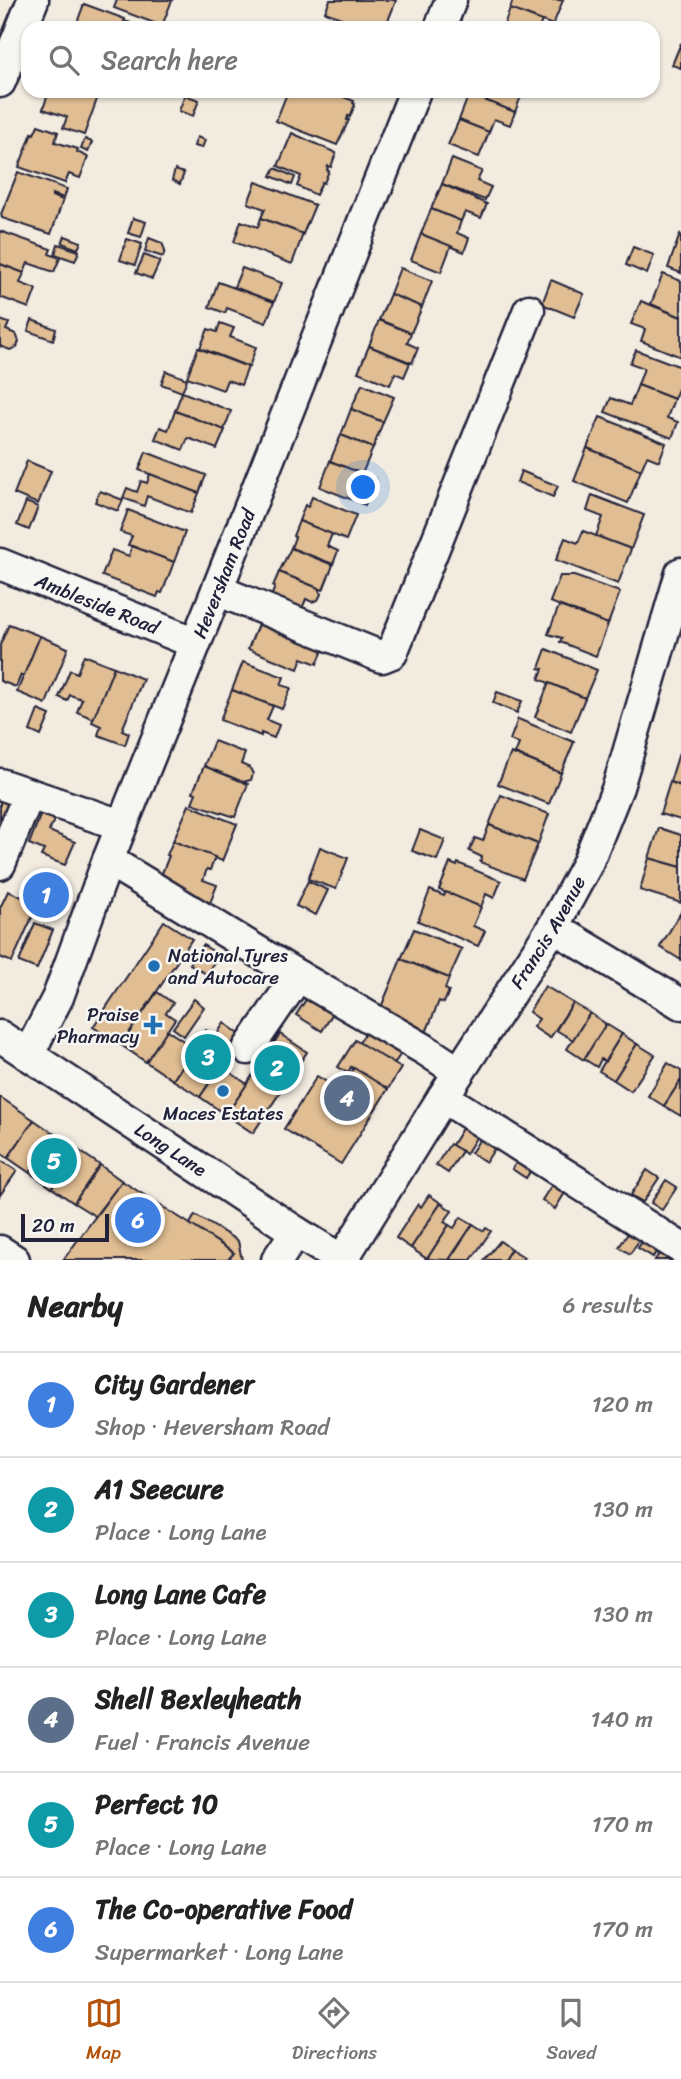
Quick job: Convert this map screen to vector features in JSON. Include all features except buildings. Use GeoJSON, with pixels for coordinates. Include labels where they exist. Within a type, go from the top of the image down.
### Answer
{"type":"FeatureCollection","features":[{"type":"Feature","properties":{"kind":"street"},"geometry":{"type":"LineString","coordinates":[[25,21],[33,0]]}},
{"type":"Feature","properties":{"kind":"street"},"geometry":{"type":"LineString","coordinates":[[443,21],[451,0]]}},
{"type":"Feature","properties":{"kind":"street"},"geometry":{"type":"LineString","coordinates":[[0,82],[21,30]]}},
{"type":"Feature","properties":{"kind":"street","name":"Heversham Road"},"geometry":{"type":"LineString","coordinates":[[27,1055],[58,997],[121,825],[412,98]]}},
{"type":"Feature","properties":{"kind":"street"},"geometry":{"type":"LineString","coordinates":[[217,590],[382,657],[392,653],[529,310]]}},
{"type":"Feature","properties":{"kind":"street","name":"Ambleside Road"},"geometry":{"type":"LineString","coordinates":[[0,565],[195,643]]}},
{"type":"Feature","properties":{"kind":"street","name":"Francis Avenue"},"geometry":{"type":"LineString","coordinates":[[342,1260],[553,927],[587,864],[618,787],[681,573]]}},
{"type":"Feature","properties":{"kind":"street"},"geometry":{"type":"LineString","coordinates":[[0,784],[121,825]]}},
{"type":"Feature","properties":{"kind":"street"},"geometry":{"type":"LineString","coordinates":[[0,864],[29,794]]}},
{"type":"Feature","properties":{"kind":"street"},"geometry":{"type":"LineString","coordinates":[[108,860],[459,1072]]}},
{"type":"Feature","properties":{"kind":"street"},"geometry":{"type":"LineString","coordinates":[[553,927],[681,1004]]}},
{"type":"Feature","properties":{"kind":"street"},"geometry":{"type":"LineString","coordinates":[[248,1049],[298,976]]}},
{"type":"Feature","properties":{"kind":"street","name":"Long Lane"},"geometry":{"type":"LineString","coordinates":[[0,1036],[342,1260]]}},
{"type":"Feature","properties":{"kind":"street"},"geometry":{"type":"LineString","coordinates":[[443,1097],[681,1248]]}},
{"type":"Feature","properties":{"kind":"street"},"geometry":{"type":"LineString","coordinates":[[277,1260],[296,1232]]}},
{"type":"Feature","properties":{"kind":"street"},"geometry":{"type":"LineString","coordinates":[[0,1251],[14,1260]]}},
{"type":"Feature","properties":{"kind":"place","name":"City Gardener"},"geometry":{"type":"Point","coordinates":[46,895]}},
{"type":"Feature","properties":{"kind":"place","name":"National Tyres and Autocare"},"geometry":{"type":"Point","coordinates":[154,966]}},
{"type":"Feature","properties":{"kind":"place","name":"Praise Pharmacy"},"geometry":{"type":"Point","coordinates":[153,1025]}},
{"type":"Feature","properties":{"kind":"place","name":"Long Lane Cafe"},"geometry":{"type":"Point","coordinates":[208,1057]}},
{"type":"Feature","properties":{"kind":"place","name":"A1 Seecure"},"geometry":{"type":"Point","coordinates":[277,1068]}},
{"type":"Feature","properties":{"kind":"place","name":"Maces Estates"},"geometry":{"type":"Point","coordinates":[223,1091]}},
{"type":"Feature","properties":{"kind":"place","name":"Shell Bexleyheath"},"geometry":{"type":"Point","coordinates":[347,1098]}},
{"type":"Feature","properties":{"kind":"place","name":"Perfect 10"},"geometry":{"type":"Point","coordinates":[54,1161]}},
{"type":"Feature","properties":{"kind":"place","name":"The Co-operative Food"},"geometry":{"type":"Point","coordinates":[138,1220]}}]}
